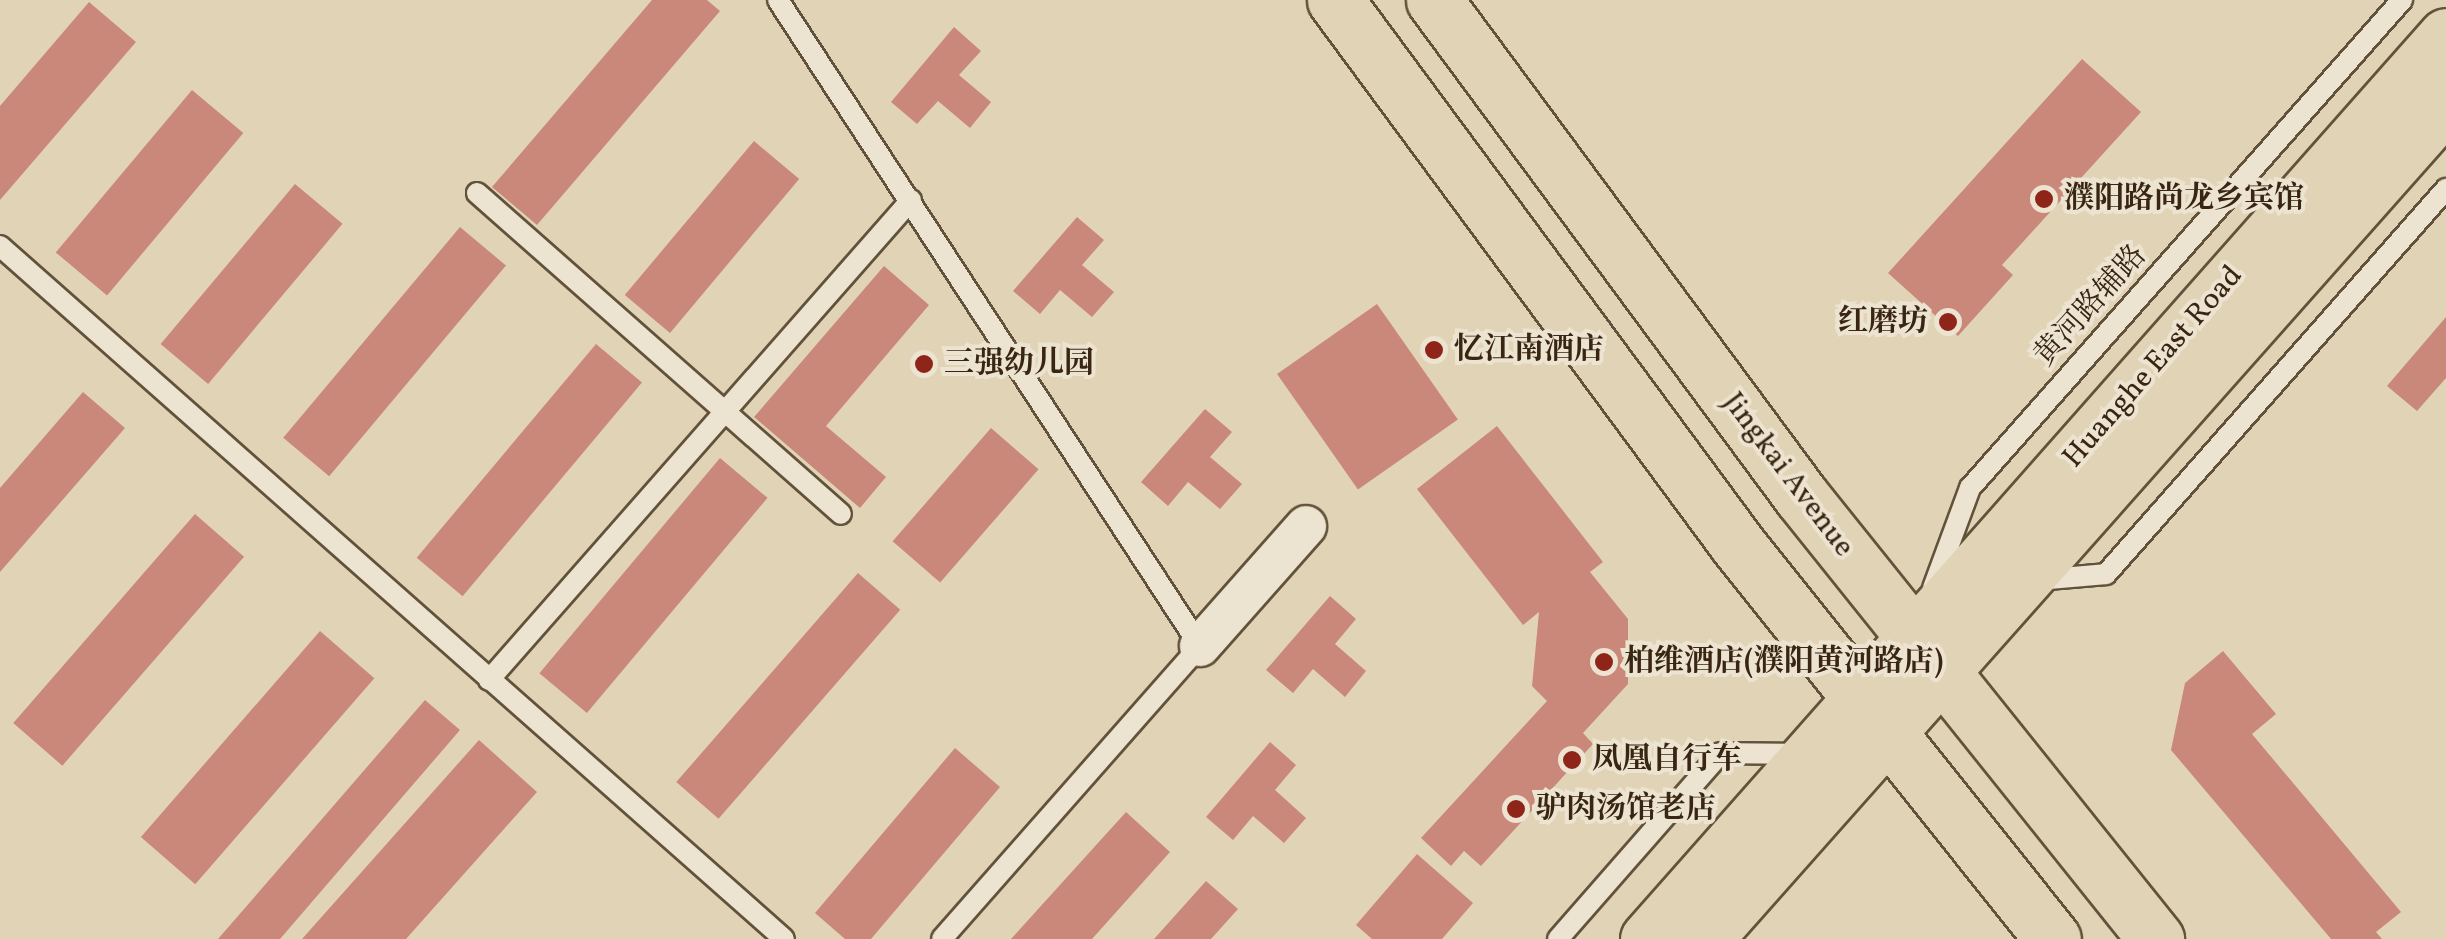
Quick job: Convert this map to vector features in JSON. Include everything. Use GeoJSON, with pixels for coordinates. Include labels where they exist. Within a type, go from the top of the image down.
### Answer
{"type":"FeatureCollection","features":[{"type":"Feature","properties":{"kind":"main road"},"geometry":{"type":"LineString","coordinates":[[1335,0],[1874,715],[2054,939]]}},
{"type":"Feature","properties":{"kind":"main road","name":"Jingkai Avenue"},"geometry":{"type":"LineString","coordinates":[[1434,0],[1928,654],[2156,939]]}},
{"type":"Feature","properties":{"kind":"main road","name":"Huanghe East Road"},"geometry":{"type":"LineString","coordinates":[[1874,715],[2446,36]]}},
{"type":"Feature","properties":{"kind":"main road","name":"Huanghe East Road"},"geometry":{"type":"LineString","coordinates":[[1928,654],[2021,581],[2446,103]]}},
{"type":"Feature","properties":{"kind":"main road"},"geometry":{"type":"LineString","coordinates":[[1648,939],[1812,755],[1874,715]]}},
{"type":"Feature","properties":{"kind":"main road"},"geometry":{"type":"LineString","coordinates":[[1704,939],[1874,715]]}},
{"type":"Feature","properties":{"kind":"street"},"geometry":{"type":"LineString","coordinates":[[1200,646],[1306,526]]}},
{"type":"Feature","properties":{"kind":"lane"},"geometry":{"type":"LineString","coordinates":[[778,0],[1200,646],[942,939]]}},
{"type":"Feature","properties":{"kind":"lane","name":"黄河路辅路"},"geometry":{"type":"LineString","coordinates":[[1928,654],[1970,488],[2402,0]]}},
{"type":"Feature","properties":{"kind":"lane"},"geometry":{"type":"LineString","coordinates":[[2021,581],[2106,574],[2446,189]]}},
{"type":"Feature","properties":{"kind":"lane"},"geometry":{"type":"LineString","coordinates":[[477,193],[840,514]]}},
{"type":"Feature","properties":{"kind":"lane"},"geometry":{"type":"LineString","coordinates":[[489,680],[911,200]]}},
{"type":"Feature","properties":{"kind":"lane"},"geometry":{"type":"LineString","coordinates":[[0,246],[784,939]]}},
{"type":"Feature","properties":{"kind":"lane"},"geometry":{"type":"LineString","coordinates":[[1558,939],[1721,753],[1812,755]]}},
{"type":"Feature","properties":{"kind":"building"},"geometry":{"type":"Polygon","coordinates":[[[652,0],[707,0],[720,11],[537,225],[492,187],[652,0]]]}},
{"type":"Feature","properties":{"kind":"building"},"geometry":{"type":"Polygon","coordinates":[[[89,2],[136,42],[0,200],[0,106],[89,2]]]}},
{"type":"Feature","properties":{"kind":"building"},"geometry":{"type":"Polygon","coordinates":[[[954,27],[981,51],[959,75],[991,102],[970,128],[938,101],[917,124],[891,102],[954,27]]]}},
{"type":"Feature","properties":{"kind":"building"},"geometry":{"type":"Polygon","coordinates":[[[2082,59],[2141,112],[2002,265],[2013,275],[1958,336],[1888,273],[2082,59]]]}},
{"type":"Feature","properties":{"kind":"building"},"geometry":{"type":"Polygon","coordinates":[[[192,90],[243,133],[107,295],[56,252],[192,90]]]}},
{"type":"Feature","properties":{"kind":"building"},"geometry":{"type":"Polygon","coordinates":[[[754,141],[799,179],[670,333],[625,295],[754,141]]]}},
{"type":"Feature","properties":{"kind":"building"},"geometry":{"type":"Polygon","coordinates":[[[295,184],[342,224],[208,384],[161,344],[295,184]]]}},
{"type":"Feature","properties":{"kind":"building"},"geometry":{"type":"Polygon","coordinates":[[[1077,217],[1104,240],[1082,265],[1114,292],[1092,317],[1060,290],[1040,314],[1013,291],[1077,217]]]}},
{"type":"Feature","properties":{"kind":"building"},"geometry":{"type":"Polygon","coordinates":[[[460,227],[506,266],[329,476],[283,438],[460,227]]]}},
{"type":"Feature","properties":{"kind":"building"},"geometry":{"type":"Polygon","coordinates":[[[884,266],[929,305],[826,426],[886,477],[860,508],[754,417],[884,266]]]}},
{"type":"Feature","properties":{"kind":"building"},"geometry":{"type":"Polygon","coordinates":[[[1377,304],[1458,420],[1358,489],[1277,374],[1377,304]]]}},
{"type":"Feature","properties":{"kind":"building"},"geometry":{"type":"Polygon","coordinates":[[[2446,317],[2446,378],[2417,411],[2387,386],[2446,317]]]}},
{"type":"Feature","properties":{"kind":"building"},"geometry":{"type":"Polygon","coordinates":[[[596,344],[642,383],[463,596],[417,558],[596,344]]]}},
{"type":"Feature","properties":{"kind":"building"},"geometry":{"type":"Polygon","coordinates":[[[83,392],[125,428],[0,572],[0,488],[83,392]]]}},
{"type":"Feature","properties":{"kind":"building"},"geometry":{"type":"Polygon","coordinates":[[[1205,409],[1232,432],[1210,457],[1242,484],[1220,509],[1188,482],[1168,506],[1141,482],[1205,409]]]}},
{"type":"Feature","properties":{"kind":"building"},"geometry":{"type":"Polygon","coordinates":[[[1497,426],[1603,562],[1590,572],[1628,619],[1628,684],[1583,733],[1593,744],[1481,866],[1464,851],[1451,866],[1421,838],[1547,701],[1532,686],[1539,612],[1523,625],[1417,489],[1497,426]]]}},
{"type":"Feature","properties":{"kind":"building"},"geometry":{"type":"Polygon","coordinates":[[[991,428],[1039,469],[940,583],[893,541],[991,428]]]}},
{"type":"Feature","properties":{"kind":"building"},"geometry":{"type":"Polygon","coordinates":[[[720,458],[767,498],[587,713],[539,673],[720,458]]]}},
{"type":"Feature","properties":{"kind":"building"},"geometry":{"type":"Polygon","coordinates":[[[195,514],[244,557],[62,766],[13,723],[195,514]]]}},
{"type":"Feature","properties":{"kind":"building"},"geometry":{"type":"Polygon","coordinates":[[[858,573],[900,610],[719,819],[676,782],[858,573]]]}},
{"type":"Feature","properties":{"kind":"building"},"geometry":{"type":"Polygon","coordinates":[[[1330,596],[1356,619],[1335,644],[1366,671],[1345,697],[1313,669],[1293,693],[1266,670],[1330,596]]]}},
{"type":"Feature","properties":{"kind":"building"},"geometry":{"type":"Polygon","coordinates":[[[320,631],[374,678],[195,884],[141,837],[320,631]]]}},
{"type":"Feature","properties":{"kind":"building"},"geometry":{"type":"Polygon","coordinates":[[[2223,651],[2276,714],[2252,734],[2401,912],[2376,932],[2382,939],[2331,939],[2171,750],[2185,683],[2223,651]]]}},
{"type":"Feature","properties":{"kind":"building"},"geometry":{"type":"Polygon","coordinates":[[[425,700],[460,730],[280,939],[218,939],[425,700]]]}},
{"type":"Feature","properties":{"kind":"building"},"geometry":{"type":"Polygon","coordinates":[[[479,740],[537,792],[406,939],[302,939],[479,740]]]}},
{"type":"Feature","properties":{"kind":"building"},"geometry":{"type":"Polygon","coordinates":[[[1270,742],[1296,765],[1275,790],[1306,818],[1284,843],[1253,816],[1233,840],[1206,817],[1270,742]]]}},
{"type":"Feature","properties":{"kind":"building"},"geometry":{"type":"Polygon","coordinates":[[[955,748],[1000,787],[871,939],[845,939],[815,913],[955,748]]]}},
{"type":"Feature","properties":{"kind":"building"},"geometry":{"type":"Polygon","coordinates":[[[1126,812],[1170,852],[1092,939],[1011,939],[1126,812]]]}},
{"type":"Feature","properties":{"kind":"building"},"geometry":{"type":"Polygon","coordinates":[[[1417,854],[1473,903],[1442,939],[1372,939],[1356,925],[1417,854]]]}},
{"type":"Feature","properties":{"kind":"building"},"geometry":{"type":"Polygon","coordinates":[[[1206,881],[1238,909],[1211,939],[1154,939],[1206,881]]]}},
{"type":"Feature","properties":{"kind":"place","name":"濮阳路尚龙乡宾馆"},"geometry":{"type":"Point","coordinates":[2044,199]}},
{"type":"Feature","properties":{"kind":"place","name":"红磨坊"},"geometry":{"type":"Point","coordinates":[1948,322]}},
{"type":"Feature","properties":{"kind":"place","name":"忆江南酒店"},"geometry":{"type":"Point","coordinates":[1434,350]}},
{"type":"Feature","properties":{"kind":"place","name":"三强幼儿园"},"geometry":{"type":"Point","coordinates":[924,364]}},
{"type":"Feature","properties":{"kind":"place","name":"柏维酒店(濮阳黄河路店)"},"geometry":{"type":"Point","coordinates":[1604,662]}},
{"type":"Feature","properties":{"kind":"place","name":"凤凰自行车"},"geometry":{"type":"Point","coordinates":[1572,760]}},
{"type":"Feature","properties":{"kind":"place","name":"驴肉汤馆老店"},"geometry":{"type":"Point","coordinates":[1516,809]}}]}
